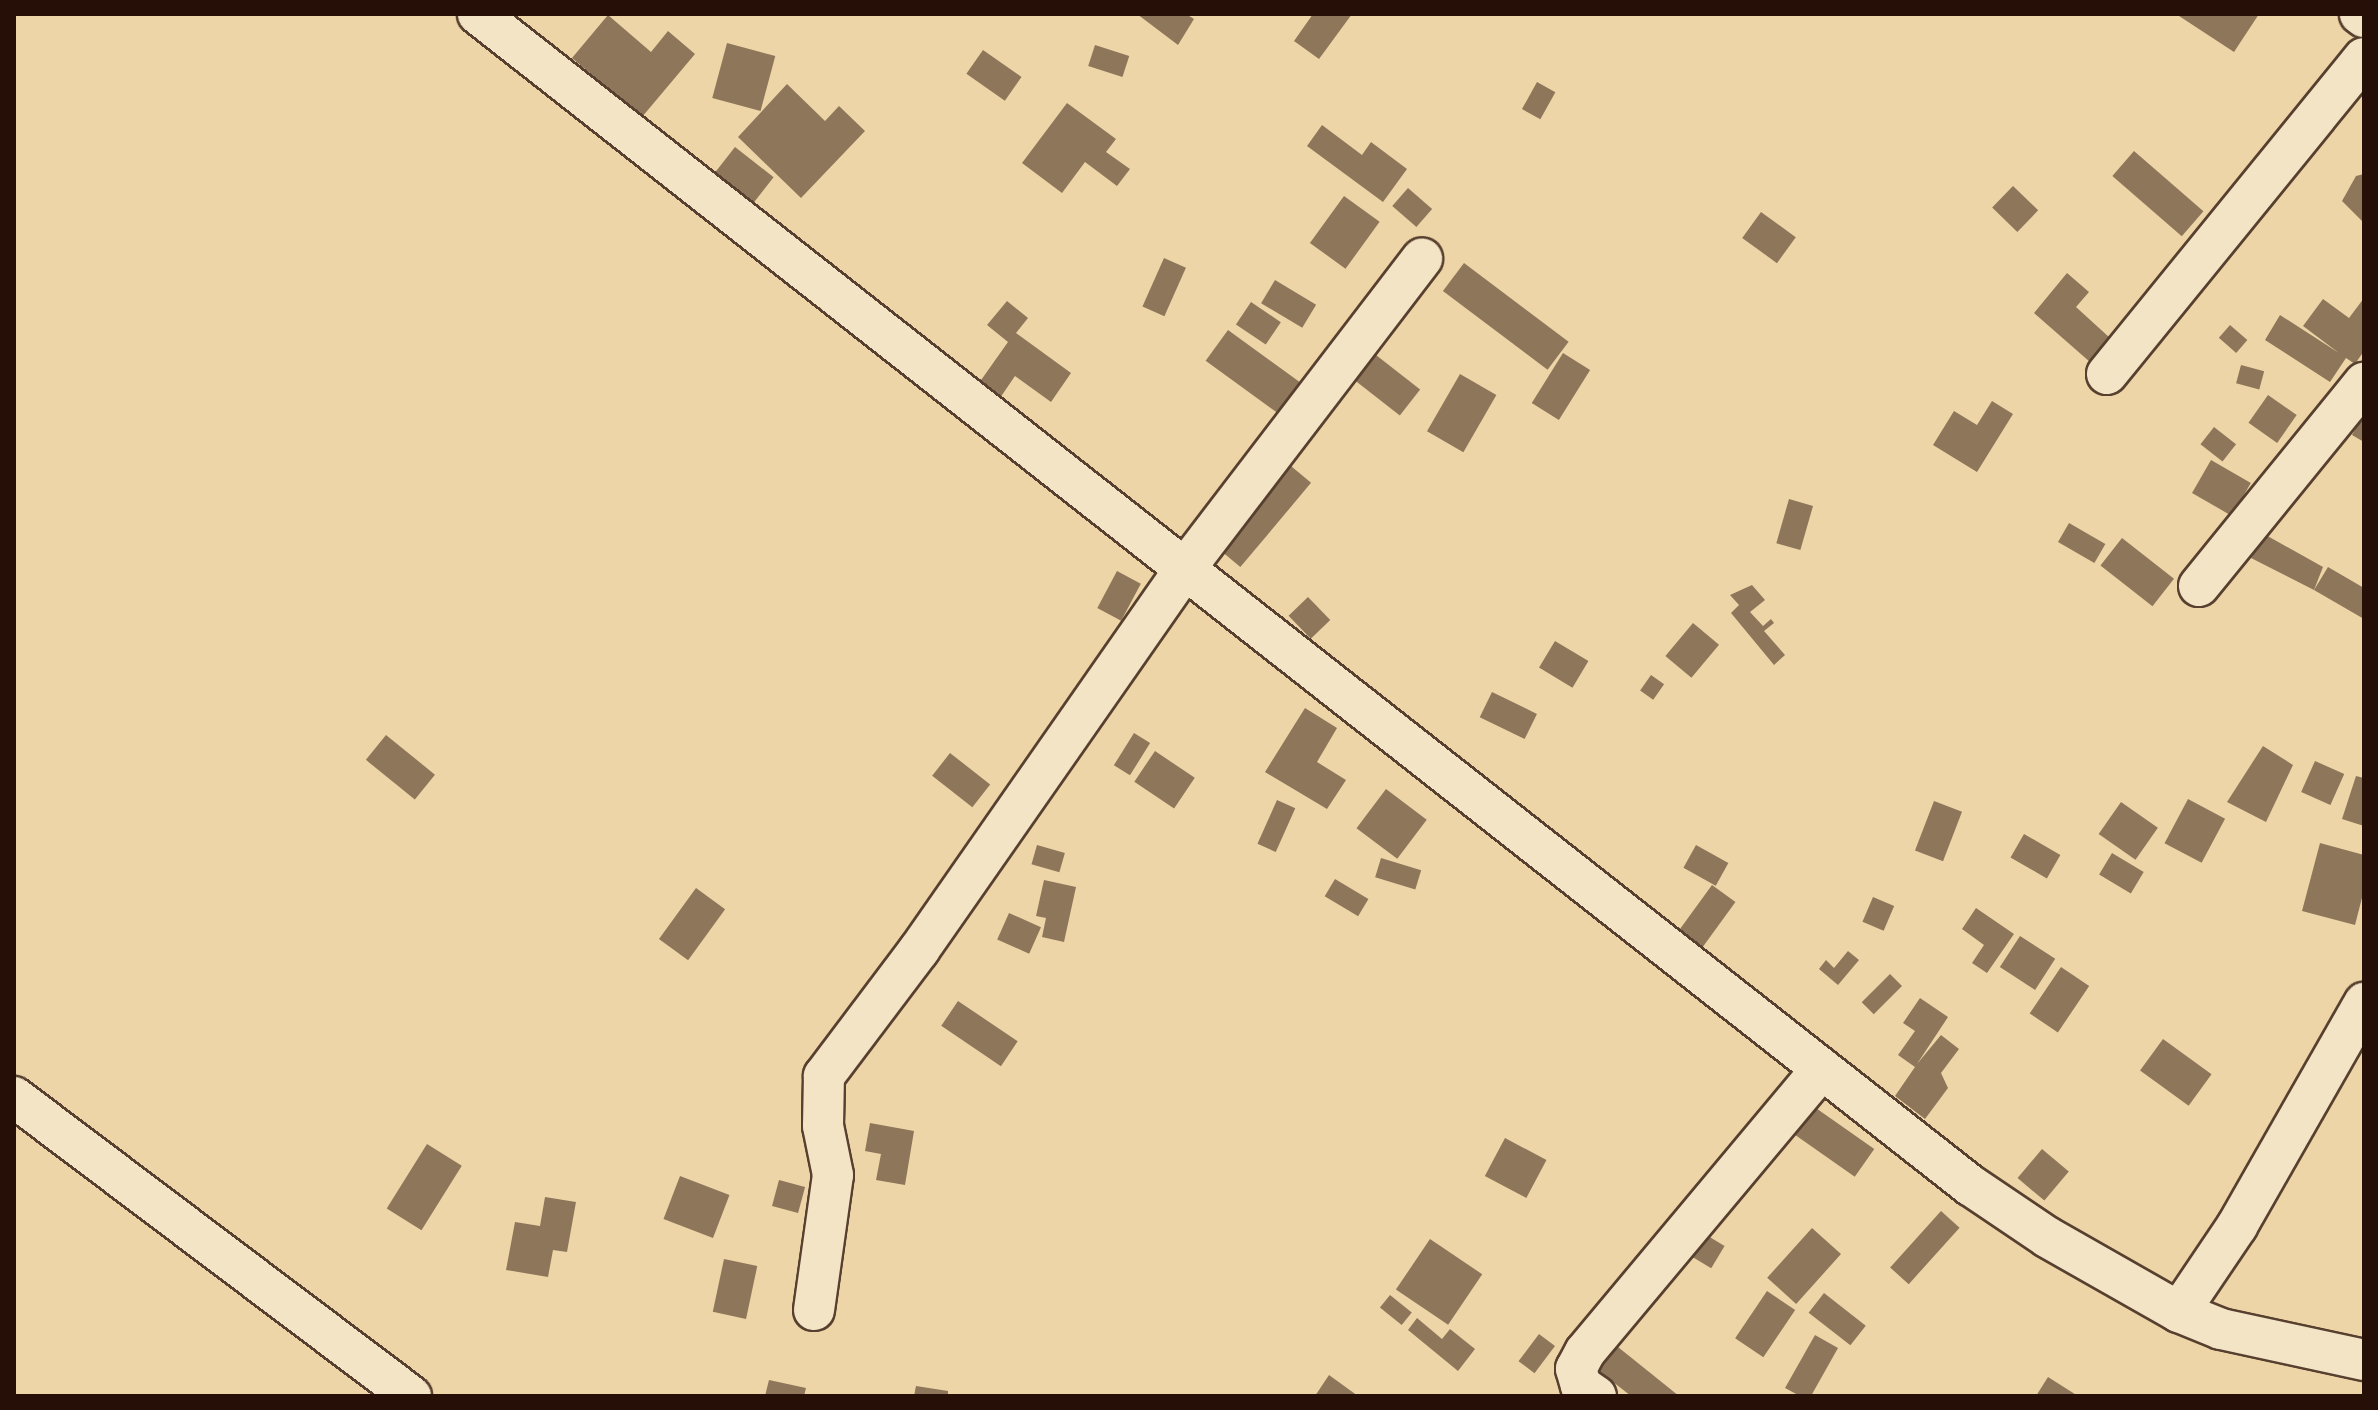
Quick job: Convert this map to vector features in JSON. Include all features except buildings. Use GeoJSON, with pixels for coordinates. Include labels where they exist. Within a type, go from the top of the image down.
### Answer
{"type":"FeatureCollection","features":[{"type":"Feature","properties":{"kind":"street"},"geometry":{"type":"LineString","coordinates":[[478,14],[1187,566],[1983,1194],[2071,1252],[2179,1312],[2221,1329],[2364,1360]]}},
{"type":"Feature","properties":{"kind":"street"},"geometry":{"type":"LineString","coordinates":[[2107,374],[2364,58]]}},
{"type":"Feature","properties":{"kind":"street"},"geometry":{"type":"LineString","coordinates":[[814,1310],[833,1175],[823,1126],[824,1076],[919,950],[1187,566],[1422,259]]}},
{"type":"Feature","properties":{"kind":"street"},"geometry":{"type":"LineString","coordinates":[[2199,586],[2364,383]]}},
{"type":"Feature","properties":{"kind":"street"},"geometry":{"type":"LineString","coordinates":[[2179,1312],[2237,1226],[2364,1003]]}},
{"type":"Feature","properties":{"kind":"street"},"geometry":{"type":"LineString","coordinates":[[1596,1396],[1581,1386],[1576,1369],[1585,1352],[1822,1069]]}},
{"type":"Feature","properties":{"kind":"street"},"geometry":{"type":"LineString","coordinates":[[14,1097],[411,1396]]}}]}
